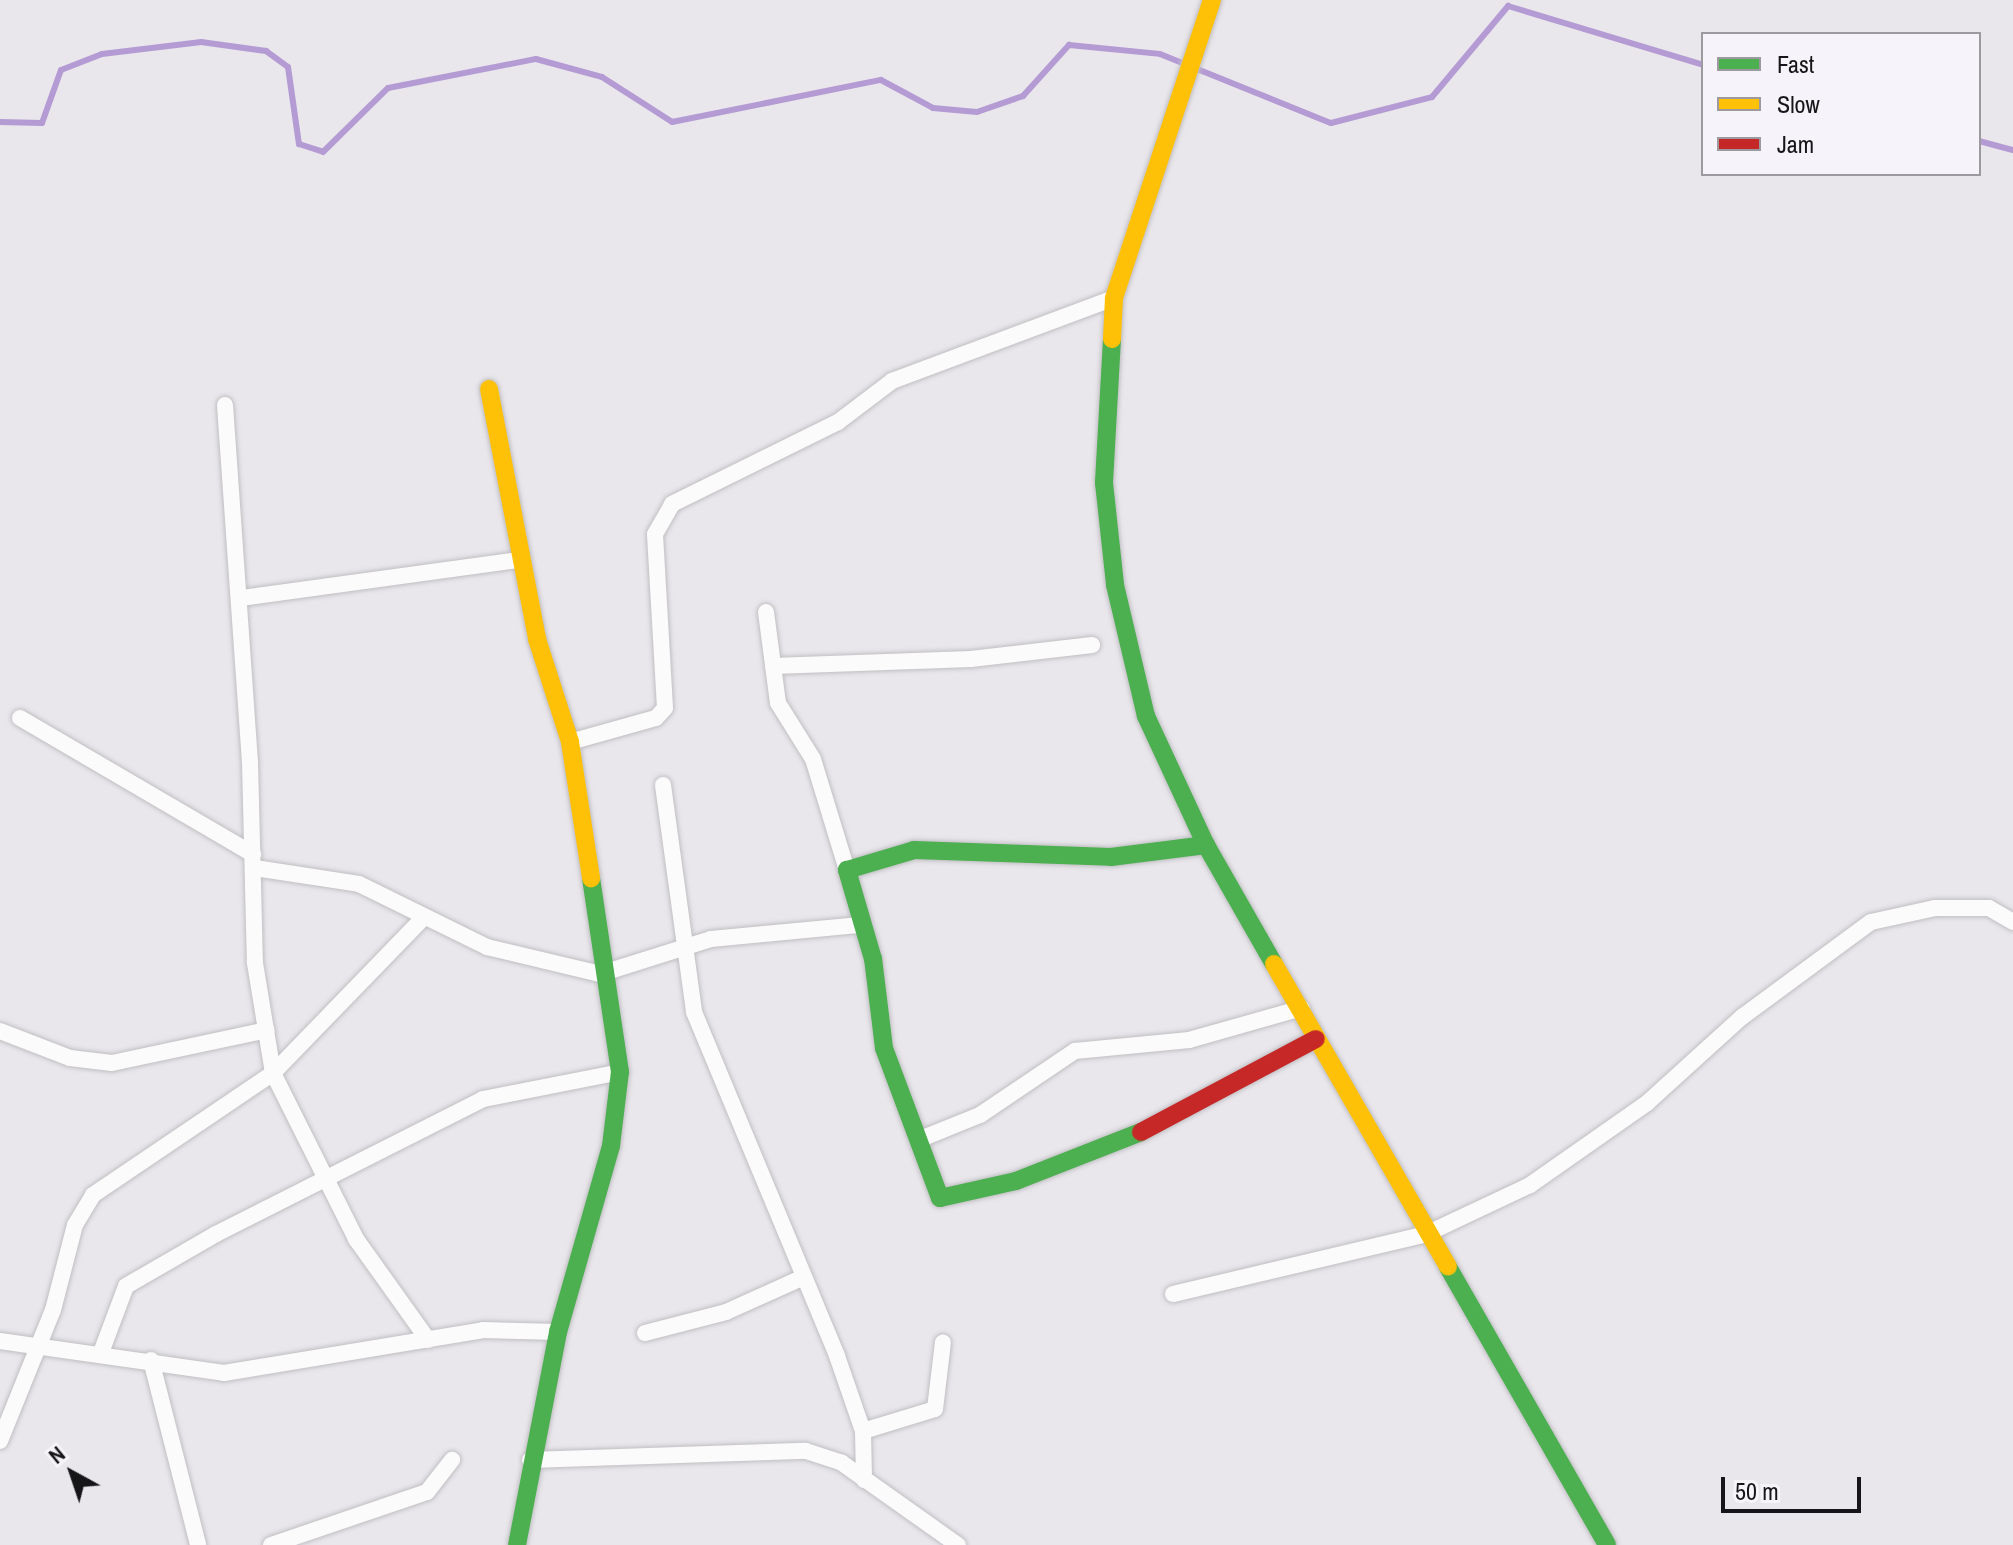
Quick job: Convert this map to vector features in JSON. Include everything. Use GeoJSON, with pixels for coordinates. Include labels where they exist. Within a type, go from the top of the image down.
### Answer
{"type":"FeatureCollection","features":[{"type":"Feature","properties":{"kind":"street"},"geometry":{"type":"LineString","coordinates":[[1212,0],[1189,78],[1114,298],[1104,483],[1115,585],[1146,716],[1206,845],[1302,1008],[1316,1039],[1426,1234],[1607,1545]]}},
{"type":"Feature","properties":{"kind":"street"},"geometry":{"type":"LineString","coordinates":[[570,742],[656,718],[665,708],[655,534],[672,504],[838,422],[892,381],[1114,298]]}},
{"type":"Feature","properties":{"kind":"street"},"geometry":{"type":"LineString","coordinates":[[489,389],[520,560],[570,742],[600,974],[620,1072],[611,1146],[558,1332],[530,1460],[517,1545]]}},
{"type":"Feature","properties":{"kind":"street"},"geometry":{"type":"LineString","coordinates":[[225,405],[241,598],[254,861],[255,963],[273,1073],[326,1182],[371,1263],[428,1340]]}},
{"type":"Feature","properties":{"kind":"street"},"geometry":{"type":"LineString","coordinates":[[241,598],[520,560]]}},
{"type":"Feature","properties":{"kind":"street"},"geometry":{"type":"LineString","coordinates":[[766,612],[778,703],[813,759],[847,870],[860,925],[873,959],[884,1048],[940,1198],[952,1200],[1125,1141],[1316,1039]]}},
{"type":"Feature","properties":{"kind":"street"},"geometry":{"type":"LineString","coordinates":[[773,666],[971,659],[1092,645]]}},
{"type":"Feature","properties":{"kind":"street"},"geometry":{"type":"LineString","coordinates":[[20,718],[254,861],[359,884],[487,947],[600,974],[685,948],[860,925]]}},
{"type":"Feature","properties":{"kind":"street"},"geometry":{"type":"LineString","coordinates":[[663,785],[694,1012],[804,1277],[863,1431],[864,1480]]}},
{"type":"Feature","properties":{"kind":"street"},"geometry":{"type":"LineString","coordinates":[[847,870],[914,850],[1111,857],[1206,845]]}},
{"type":"Feature","properties":{"kind":"street"},"geometry":{"type":"LineString","coordinates":[[1173,1294],[1426,1234],[1530,1185],[1647,1103],[1742,1017],[1860,928],[1935,908],[1989,908],[2013,922]]}},
{"type":"Feature","properties":{"kind":"street"},"geometry":{"type":"LineString","coordinates":[[0,1441],[37,1349],[75,1225],[93,1195],[273,1073],[424,917]]}},
{"type":"Feature","properties":{"kind":"street"},"geometry":{"type":"LineString","coordinates":[[918,1140],[980,1115],[1075,1051],[1189,1040],[1302,1008]]}},
{"type":"Feature","properties":{"kind":"street"},"geometry":{"type":"LineString","coordinates":[[0,1031],[70,1058],[112,1063],[267,1030]]}},
{"type":"Feature","properties":{"kind":"street"},"geometry":{"type":"LineString","coordinates":[[102,1350],[126,1286],[483,1099],[620,1072]]}},
{"type":"Feature","properties":{"kind":"street"},"geometry":{"type":"LineString","coordinates":[[645,1333],[726,1312],[804,1277]]}},
{"type":"Feature","properties":{"kind":"street"},"geometry":{"type":"LineString","coordinates":[[0,1341],[37,1349],[102,1350],[242,1372],[483,1330],[558,1332]]}},
{"type":"Feature","properties":{"kind":"street"},"geometry":{"type":"LineString","coordinates":[[863,1431],[935,1409],[943,1342]]}},
{"type":"Feature","properties":{"kind":"street"},"geometry":{"type":"LineString","coordinates":[[151,1360],[198,1545]]}},
{"type":"Feature","properties":{"kind":"street"},"geometry":{"type":"LineString","coordinates":[[530,1460],[806,1451],[864,1480],[958,1545]]}},
{"type":"Feature","properties":{"kind":"street"},"geometry":{"type":"LineString","coordinates":[[271,1545],[427,1492],[452,1460]]}},
{"type":"Feature","properties":{"kind":"waterway"},"geometry":{"type":"LineString","coordinates":[[0,122],[42,123],[61,70],[102,54],[201,42],[266,51],[288,67],[299,144],[323,152],[388,88],[536,59],[602,77],[672,122],[881,80],[933,108],[977,112],[1023,96],[1069,45],[1160,54],[1331,123],[1432,97],[1508,6],[1701,64]]}},
{"type":"Feature","properties":{"kind":"waterway"},"geometry":{"type":"LineString","coordinates":[[1981,142],[2013,150]]}},
{"type":"Feature","properties":{"kind":"traffic: fast"},"geometry":{"type":"LineString","coordinates":[[1112,339],[1104,483],[1115,585],[1146,716],[1206,845],[1274,964]]}},
{"type":"Feature","properties":{"kind":"traffic: fast"},"geometry":{"type":"LineString","coordinates":[[1141,1132],[1016,1181],[940,1198],[884,1048],[873,959],[847,870],[914,850],[1111,857],[1206,845]]}},
{"type":"Feature","properties":{"kind":"traffic: fast"},"geometry":{"type":"LineString","coordinates":[[517,1545],[558,1332],[611,1146],[620,1072],[591,878]]}},
{"type":"Feature","properties":{"kind":"traffic: fast"},"geometry":{"type":"LineString","coordinates":[[1448,1267],[1607,1545]]}},
{"type":"Feature","properties":{"kind":"traffic: slow"},"geometry":{"type":"LineString","coordinates":[[1112,339],[1114,298],[1212,0]]}},
{"type":"Feature","properties":{"kind":"traffic: slow"},"geometry":{"type":"LineString","coordinates":[[489,389],[537,639],[570,742],[591,878]]}},
{"type":"Feature","properties":{"kind":"traffic: slow"},"geometry":{"type":"LineString","coordinates":[[1274,964],[1448,1267]]}},
{"type":"Feature","properties":{"kind":"traffic: jam"},"geometry":{"type":"LineString","coordinates":[[1141,1132],[1316,1039]]}}]}
